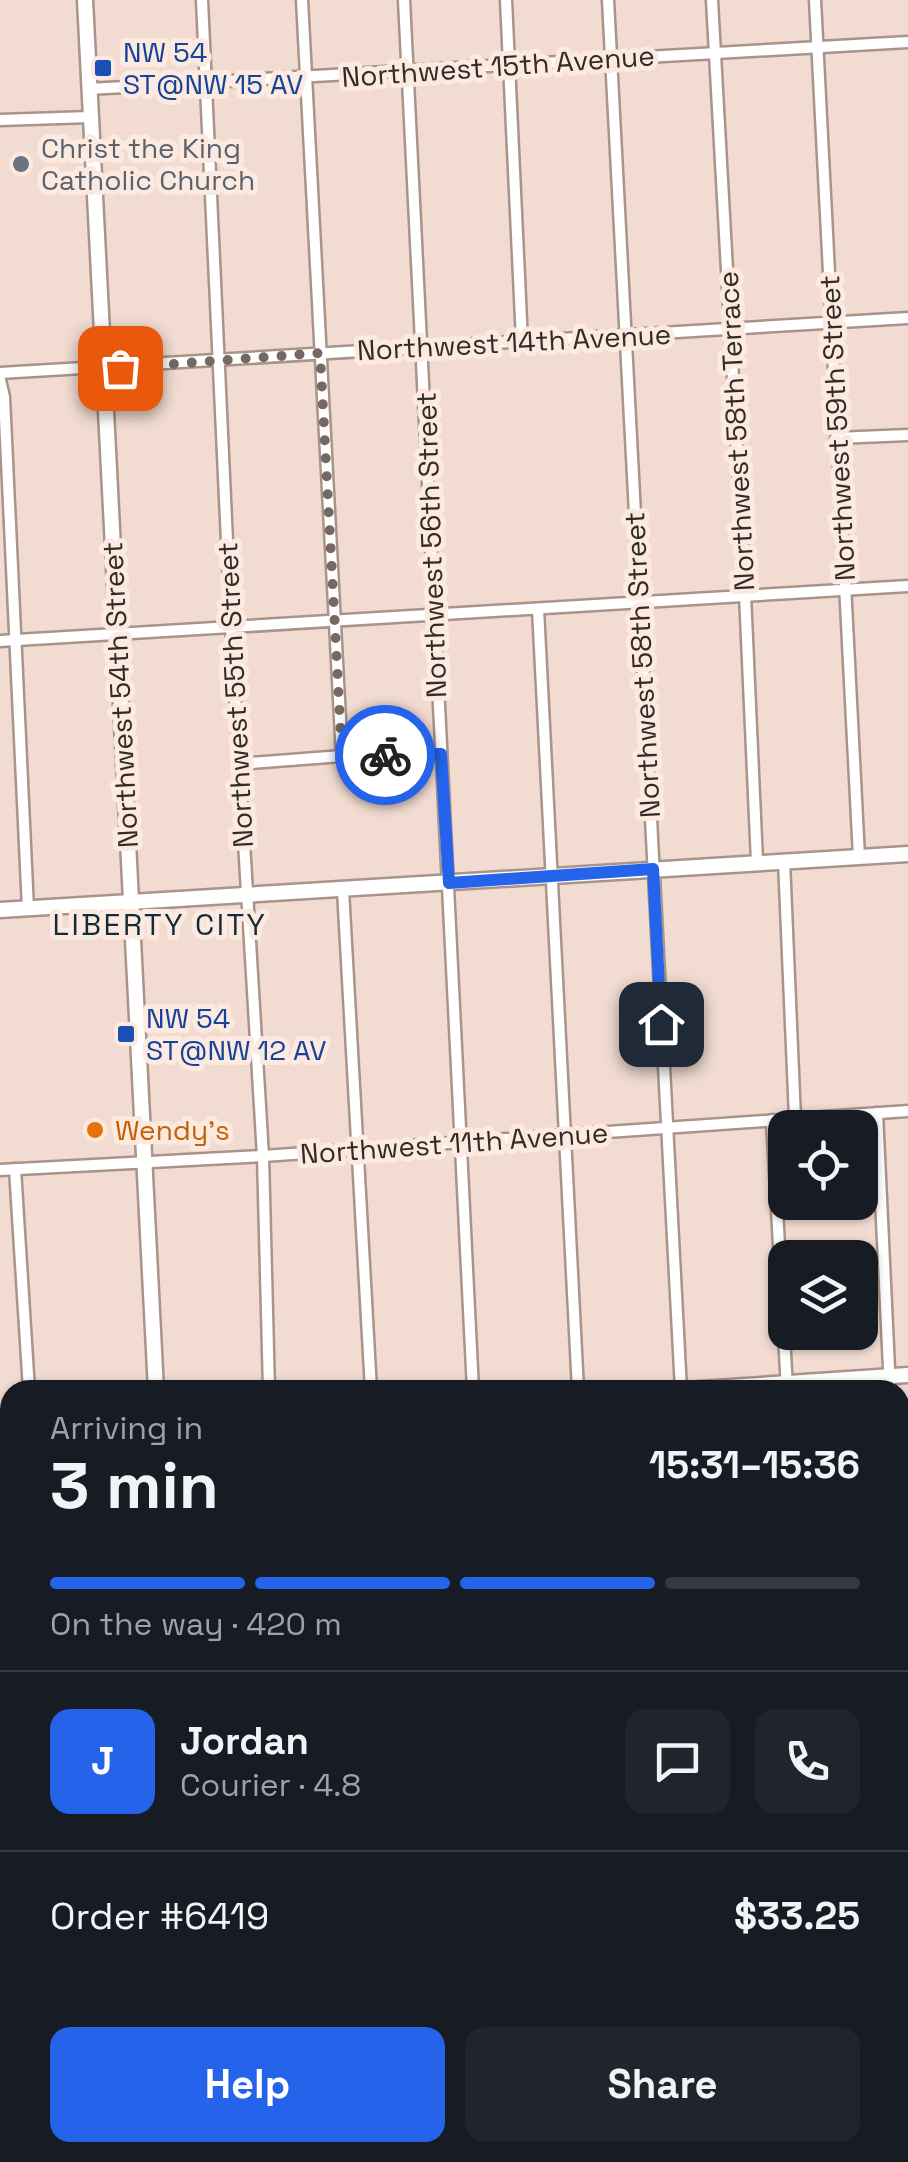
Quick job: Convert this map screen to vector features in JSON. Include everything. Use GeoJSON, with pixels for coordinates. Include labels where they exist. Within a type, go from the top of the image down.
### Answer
{"type":"FeatureCollection","features":[{"type":"Feature","properties":{"kind":"main road","name":"Northwest 54th Street"},"geometry":{"type":"LineString","coordinates":[[86,0],[155,1380]]}},
{"type":"Feature","properties":{"kind":"main road"},"geometry":{"type":"LineString","coordinates":[[0,910],[908,854]]}},
{"type":"Feature","properties":{"kind":"street","name":"Northwest 55th Street"},"geometry":{"type":"LineString","coordinates":[[202,0],[238,764],[263,1156],[269,1380]]}},
{"type":"Feature","properties":{"kind":"street"},"geometry":{"type":"LineString","coordinates":[[302,0],[342,756]]}},
{"type":"Feature","properties":{"kind":"street","name":"Northwest 56th Street"},"geometry":{"type":"LineString","coordinates":[[404,0],[473,1380]]}},
{"type":"Feature","properties":{"kind":"street"},"geometry":{"type":"LineString","coordinates":[[506,0],[522,341]]}},
{"type":"Feature","properties":{"kind":"street","name":"Northwest 58th Street"},"geometry":{"type":"LineString","coordinates":[[608,0],[682,1380]]}},
{"type":"Feature","properties":{"kind":"street","name":"Northwest 58th Terrace"},"geometry":{"type":"LineString","coordinates":[[712,0],[746,594],[756,862]]}},
{"type":"Feature","properties":{"kind":"street","name":"Northwest 59th Street"},"geometry":{"type":"LineString","coordinates":[[815,0],[860,857]]}},
{"type":"Feature","properties":{"kind":"street","name":"Northwest 15th Avenue"},"geometry":{"type":"LineString","coordinates":[[89,89],[908,42]]}},
{"type":"Feature","properties":{"kind":"street"},"geometry":{"type":"LineString","coordinates":[[0,120],[90,117]]}},
{"type":"Feature","properties":{"kind":"street","name":"Northwest 14th Avenue"},"geometry":{"type":"LineString","coordinates":[[0,377],[218,359],[908,318]]}},
{"type":"Feature","properties":{"kind":"street"},"geometry":{"type":"LineString","coordinates":[[0,377],[28,908]]}},
{"type":"Feature","properties":{"kind":"street"},"geometry":{"type":"LineString","coordinates":[[836,438],[908,435]]}},
{"type":"Feature","properties":{"kind":"street"},"geometry":{"type":"LineString","coordinates":[[0,641],[908,586]]}},
{"type":"Feature","properties":{"kind":"street"},"geometry":{"type":"LineString","coordinates":[[538,609],[577,1380]]}},
{"type":"Feature","properties":{"kind":"street"},"geometry":{"type":"LineString","coordinates":[[238,764],[441,754]]}},
{"type":"Feature","properties":{"kind":"street"},"geometry":{"type":"LineString","coordinates":[[784,861],[795,1110]]}},
{"type":"Feature","properties":{"kind":"street"},"geometry":{"type":"LineString","coordinates":[[343,890],[371,1380]]}},
{"type":"Feature","properties":{"kind":"street","name":"Northwest 11th Avenue"},"geometry":{"type":"LineString","coordinates":[[878,1113],[908,1112]]}},
{"type":"Feature","properties":{"kind":"street","name":"Northwest 11th Avenue"},"geometry":{"type":"LineString","coordinates":[[0,1170],[768,1120]]}},
{"type":"Feature","properties":{"kind":"street"},"geometry":{"type":"LineString","coordinates":[[878,1136],[889,1380]]}},
{"type":"Feature","properties":{"kind":"street"},"geometry":{"type":"LineString","coordinates":[[16,1169],[29,1380]]}},
{"type":"Feature","properties":{"kind":"street"},"geometry":{"type":"LineString","coordinates":[[778,1220],[787,1380]]}},
{"type":"Feature","properties":{"kind":"way so far"},"geometry":{"type":"LineString","coordinates":[[120,368],[320,353],[342,756],[385,755]]}},
{"type":"Feature","properties":{"kind":"place","name":"NW 54 ST@NW 15 AV"},"geometry":{"type":"Point","coordinates":[103,68]}},
{"type":"Feature","properties":{"kind":"place","name":"Christ the King Catholic Church"},"geometry":{"type":"Point","coordinates":[21,164]}},
{"type":"Feature","properties":{"kind":"place","name":"NW 54 ST@NW 12 AV"},"geometry":{"type":"Point","coordinates":[126,1034]}},
{"type":"Feature","properties":{"kind":"place","name":"Wendy's"},"geometry":{"type":"Point","coordinates":[95,1130]}},
{"type":"Feature","properties":{"kind":"district","name":"LIBERTY CITY"},"geometry":{"type":"Point","coordinates":[160,925]}},
{"type":"Feature","properties":{"kind":"route"},"geometry":{"type":"LineString","coordinates":[[385,755],[441,754],[449,883],[653,869],[661,1024]]}}]}
